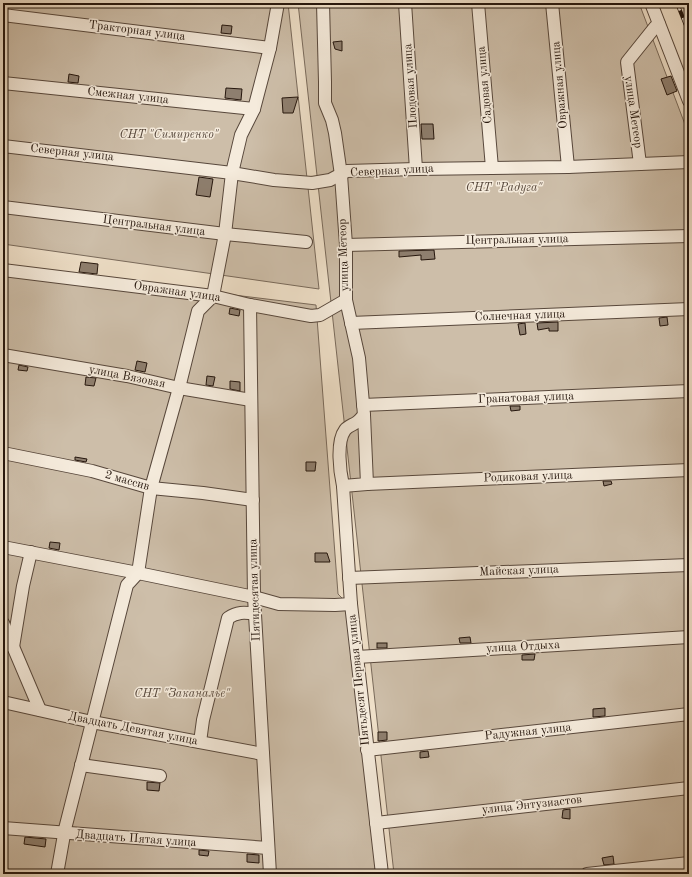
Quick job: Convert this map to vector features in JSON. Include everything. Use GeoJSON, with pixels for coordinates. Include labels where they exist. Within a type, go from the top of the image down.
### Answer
{"type":"FeatureCollection","features":[{"type":"Feature","properties":{"kind":"street"},"geometry":{"type":"LineString","coordinates":[[57,874],[64,834],[127,585],[138,572],[151,488],[179,388],[198,311],[213,296],[225,234],[232,173],[241,135],[254,109],[270,48],[278,3]]}},
{"type":"Feature","properties":{"kind":"street","name":"улица Метеор"},"geometry":{"type":"LineString","coordinates":[[323,3],[325,103],[332,120],[335,133],[341,175],[346,245],[346,300],[359,358],[367,484]]}},
{"type":"Feature","properties":{"kind":"street","name":"Плодовая улица"},"geometry":{"type":"LineString","coordinates":[[405,3],[416,169]]}},
{"type":"Feature","properties":{"kind":"street","name":"Садовая улица"},"geometry":{"type":"LineString","coordinates":[[478,3],[492,168]]}},
{"type":"Feature","properties":{"kind":"street","name":"Овражная улица"},"geometry":{"type":"LineString","coordinates":[[552,3],[568,167]]}},
{"type":"Feature","properties":{"kind":"street"},"geometry":{"type":"LineString","coordinates":[[651,3],[689,101]]}},
{"type":"Feature","properties":{"kind":"street","name":"Тракторная улица"},"geometry":{"type":"LineString","coordinates":[[3,15],[270,48]]}},
{"type":"Feature","properties":{"kind":"street","name":"улица Метеор"},"geometry":{"type":"LineString","coordinates":[[640,164],[627,62],[659,24]]}},
{"type":"Feature","properties":{"kind":"street","name":"Смежная улица"},"geometry":{"type":"LineString","coordinates":[[3,83],[254,109]]}},
{"type":"Feature","properties":{"kind":"street","name":"Северная улица"},"geometry":{"type":"LineString","coordinates":[[3,146],[232,173],[274,180],[312,183],[330,180],[347,171],[568,167],[689,162]]}},
{"type":"Feature","properties":{"kind":"street","name":"Центральная улица"},"geometry":{"type":"LineString","coordinates":[[3,207],[225,234],[306,242]]}},
{"type":"Feature","properties":{"kind":"street","name":"Центральная улица"},"geometry":{"type":"LineString","coordinates":[[346,245],[689,236]]}},
{"type":"Feature","properties":{"kind":"street","name":"Овражная улица"},"geometry":{"type":"LineString","coordinates":[[3,270],[213,296],[250,305],[311,316],[320,315],[346,300]]}},
{"type":"Feature","properties":{"kind":"street","name":"Пятидесятая улица"},"geometry":{"type":"LineString","coordinates":[[250,305],[254,597],[270,874]]}},
{"type":"Feature","properties":{"kind":"street","name":"Солнечная улица"},"geometry":{"type":"LineString","coordinates":[[351,323],[689,309]]}},
{"type":"Feature","properties":{"kind":"street","name":"улица Вязовая"},"geometry":{"type":"LineString","coordinates":[[3,354],[127,376],[179,388],[251,400]]}},
{"type":"Feature","properties":{"kind":"street","name":"Гранатовая улица"},"geometry":{"type":"LineString","coordinates":[[363,410],[689,391]]}},
{"type":"Feature","properties":{"kind":"street","name":"Пятьдесят Первая улица"},"geometry":{"type":"LineString","coordinates":[[363,410],[358,422],[349,426],[344,431],[340,454],[351,604],[382,874]]}},
{"type":"Feature","properties":{"kind":"street","name":"2 массив"},"geometry":{"type":"LineString","coordinates":[[3,454],[92,471],[151,488],[252,500]]}},
{"type":"Feature","properties":{"kind":"street","name":"Родиковая улица"},"geometry":{"type":"LineString","coordinates":[[367,484],[689,470]]}},
{"type":"Feature","properties":{"kind":"street"},"geometry":{"type":"LineString","coordinates":[[343,486],[367,484]]}},
{"type":"Feature","properties":{"kind":"street"},"geometry":{"type":"LineString","coordinates":[[3,547],[138,572],[254,597],[279,604],[351,604]]}},
{"type":"Feature","properties":{"kind":"street"},"geometry":{"type":"LineString","coordinates":[[13,647],[23,586],[31,552]]}},
{"type":"Feature","properties":{"kind":"street","name":"Майская улица"},"geometry":{"type":"LineString","coordinates":[[349,578],[689,565]]}},
{"type":"Feature","properties":{"kind":"street"},"geometry":{"type":"LineString","coordinates":[[200,742],[203,720],[228,618],[235,614],[244,612],[255,614]]}},
{"type":"Feature","properties":{"kind":"street"},"geometry":{"type":"LineString","coordinates":[[3,623],[40,710]]}},
{"type":"Feature","properties":{"kind":"street","name":"улица Отдыха"},"geometry":{"type":"LineString","coordinates":[[357,657],[689,637]]}},
{"type":"Feature","properties":{"kind":"street","name":"Двадцать Девятая улица"},"geometry":{"type":"LineString","coordinates":[[3,702],[92,722],[263,754]]}},
{"type":"Feature","properties":{"kind":"street","name":"Радужная улица"},"geometry":{"type":"LineString","coordinates":[[367,750],[689,714]]}},
{"type":"Feature","properties":{"kind":"street"},"geometry":{"type":"LineString","coordinates":[[81,765],[160,776]]}},
{"type":"Feature","properties":{"kind":"street","name":"улица Энтузиастов"},"geometry":{"type":"LineString","coordinates":[[376,823],[689,788]]}},
{"type":"Feature","properties":{"kind":"street","name":"Двадцать Пятая улица"},"geometry":{"type":"LineString","coordinates":[[3,828],[64,834],[268,848]]}},
{"type":"Feature","properties":{"kind":"street"},"geometry":{"type":"LineString","coordinates":[[586,874],[689,863]]}},
{"type":"Feature","properties":{"kind":"green space","name":"СНТ \"Симиренко\""},"geometry":{"type":"Polygon","coordinates":[[[3,3],[288,3],[319,289],[3,244],[3,3]]]}},
{"type":"Feature","properties":{"kind":"green space","name":"СНТ \"Радуга\""},"geometry":{"type":"Polygon","coordinates":[[[298,3],[639,3],[689,135],[689,874],[394,874],[298,3]]]}},
{"type":"Feature","properties":{"kind":"green space","name":"СНТ \"Заканалье\""},"geometry":{"type":"Polygon","coordinates":[[[3,267],[316,305],[338,594],[355,611],[383,874],[3,874],[3,267]]]}},
{"type":"Feature","properties":{"kind":"building"},"geometry":{"type":"Polygon","coordinates":[[[222,25],[232,26],[231,34],[221,33],[222,25]]]}},
{"type":"Feature","properties":{"kind":"building"},"geometry":{"type":"Polygon","coordinates":[[[342,41],[342,51],[335,49],[333,42],[342,41]]]}},
{"type":"Feature","properties":{"kind":"building"},"geometry":{"type":"Polygon","coordinates":[[[69,74],[79,76],[78,83],[68,82],[69,74]]]}},
{"type":"Feature","properties":{"kind":"building"},"geometry":{"type":"Polygon","coordinates":[[[671,76],[677,91],[667,95],[661,79],[671,76]]]}},
{"type":"Feature","properties":{"kind":"building"},"geometry":{"type":"Polygon","coordinates":[[[226,88],[242,89],[241,100],[225,98],[226,88]]]}},
{"type":"Feature","properties":{"kind":"building"},"geometry":{"type":"Polygon","coordinates":[[[298,97],[293,113],[283,113],[282,98],[298,97]]]}},
{"type":"Feature","properties":{"kind":"building"},"geometry":{"type":"Polygon","coordinates":[[[421,124],[433,124],[434,139],[422,139],[421,124]]]}},
{"type":"Feature","properties":{"kind":"building"},"geometry":{"type":"Polygon","coordinates":[[[199,177],[213,179],[210,197],[196,195],[199,177]]]}},
{"type":"Feature","properties":{"kind":"building"},"geometry":{"type":"Polygon","coordinates":[[[434,250],[435,259],[421,260],[421,255],[399,257],[399,251],[434,250]]]}},
{"type":"Feature","properties":{"kind":"building"},"geometry":{"type":"Polygon","coordinates":[[[81,262],[98,264],[97,274],[79,272],[81,262]]]}},
{"type":"Feature","properties":{"kind":"building"},"geometry":{"type":"Polygon","coordinates":[[[230,308],[240,310],[239,316],[229,314],[230,308]]]}},
{"type":"Feature","properties":{"kind":"building"},"geometry":{"type":"Polygon","coordinates":[[[667,317],[668,325],[660,326],[659,318],[667,317]]]}},
{"type":"Feature","properties":{"kind":"building"},"geometry":{"type":"Polygon","coordinates":[[[558,322],[558,331],[549,331],[549,328],[538,330],[537,323],[558,322]]]}},
{"type":"Feature","properties":{"kind":"building"},"geometry":{"type":"Polygon","coordinates":[[[525,323],[526,334],[520,335],[518,324],[525,323]]]}},
{"type":"Feature","properties":{"kind":"building"},"geometry":{"type":"Polygon","coordinates":[[[137,361],[147,363],[145,372],[135,370],[137,361]]]}},
{"type":"Feature","properties":{"kind":"building"},"geometry":{"type":"Polygon","coordinates":[[[19,365],[28,367],[27,371],[18,370],[19,365]]]}},
{"type":"Feature","properties":{"kind":"building"},"geometry":{"type":"Polygon","coordinates":[[[207,376],[215,377],[213,386],[206,385],[207,376]]]}},
{"type":"Feature","properties":{"kind":"building"},"geometry":{"type":"Polygon","coordinates":[[[86,377],[96,378],[94,386],[85,385],[86,377]]]}},
{"type":"Feature","properties":{"kind":"building"},"geometry":{"type":"Polygon","coordinates":[[[230,381],[240,382],[240,391],[230,389],[230,381]]]}},
{"type":"Feature","properties":{"kind":"building"},"geometry":{"type":"Polygon","coordinates":[[[510,406],[520,406],[520,410],[511,411],[510,406]]]}},
{"type":"Feature","properties":{"kind":"building"},"geometry":{"type":"Polygon","coordinates":[[[75,457],[87,459],[86,462],[75,460],[75,457]]]}},
{"type":"Feature","properties":{"kind":"building"},"geometry":{"type":"Polygon","coordinates":[[[306,462],[316,462],[315,471],[306,471],[306,462]]]}},
{"type":"Feature","properties":{"kind":"building"},"geometry":{"type":"Polygon","coordinates":[[[603,481],[611,481],[612,484],[604,486],[603,481]]]}},
{"type":"Feature","properties":{"kind":"building"},"geometry":{"type":"Polygon","coordinates":[[[50,542],[60,543],[59,550],[49,548],[50,542]]]}},
{"type":"Feature","properties":{"kind":"building"},"geometry":{"type":"Polygon","coordinates":[[[315,553],[327,553],[330,562],[315,562],[315,553]]]}},
{"type":"Feature","properties":{"kind":"building"},"geometry":{"type":"Polygon","coordinates":[[[470,637],[471,643],[460,643],[459,638],[470,637]]]}},
{"type":"Feature","properties":{"kind":"building"},"geometry":{"type":"Polygon","coordinates":[[[377,643],[387,643],[387,648],[377,648],[377,643]]]}},
{"type":"Feature","properties":{"kind":"building"},"geometry":{"type":"Polygon","coordinates":[[[535,654],[534,660],[522,660],[522,655],[535,654]]]}},
{"type":"Feature","properties":{"kind":"building"},"geometry":{"type":"Polygon","coordinates":[[[605,708],[605,716],[593,717],[593,709],[605,708]]]}},
{"type":"Feature","properties":{"kind":"building"},"geometry":{"type":"Polygon","coordinates":[[[378,732],[387,732],[387,740],[378,741],[378,732]]]}},
{"type":"Feature","properties":{"kind":"building"},"geometry":{"type":"Polygon","coordinates":[[[428,751],[429,757],[420,758],[420,752],[428,751]]]}},
{"type":"Feature","properties":{"kind":"building"},"geometry":{"type":"Polygon","coordinates":[[[147,782],[160,783],[159,791],[147,790],[147,782]]]}},
{"type":"Feature","properties":{"kind":"building"},"geometry":{"type":"Polygon","coordinates":[[[570,809],[570,819],[562,818],[563,810],[570,809]]]}},
{"type":"Feature","properties":{"kind":"building"},"geometry":{"type":"Polygon","coordinates":[[[25,837],[46,839],[45,847],[24,844],[25,837]]]}},
{"type":"Feature","properties":{"kind":"building"},"geometry":{"type":"Polygon","coordinates":[[[199,850],[209,851],[208,856],[199,855],[199,850]]]}},
{"type":"Feature","properties":{"kind":"building"},"geometry":{"type":"Polygon","coordinates":[[[247,854],[259,855],[259,863],[247,862],[247,854]]]}},
{"type":"Feature","properties":{"kind":"building"},"geometry":{"type":"Polygon","coordinates":[[[613,856],[614,864],[604,865],[602,858],[613,856]]]}},
{"type":"Feature","properties":{"kind":"railway"},"geometry":{"type":"LineString","coordinates":[[677,3],[689,33]]}}]}
